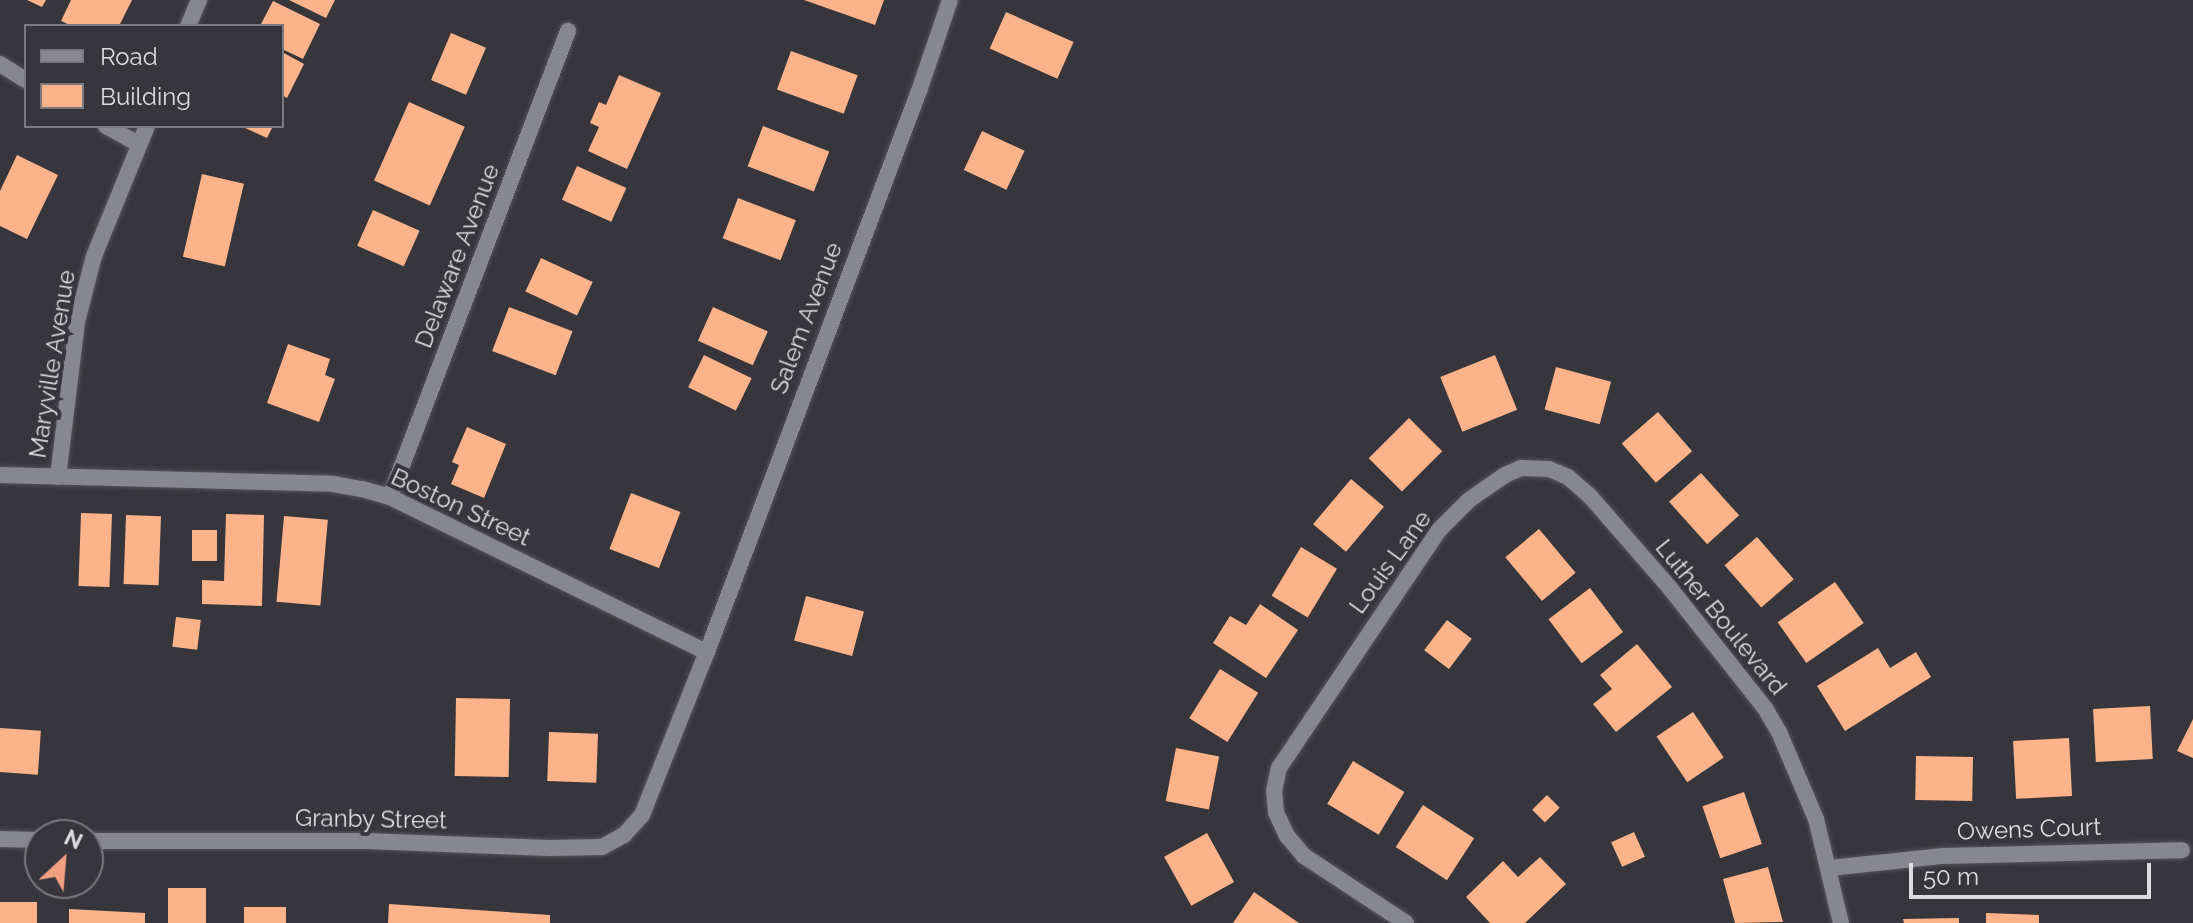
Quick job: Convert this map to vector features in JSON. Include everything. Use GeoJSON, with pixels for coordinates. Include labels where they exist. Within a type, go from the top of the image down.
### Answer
{"type":"FeatureCollection","features":[{"type":"Feature","properties":{"kind":"street"},"geometry":{"type":"LineString","coordinates":[[189,24],[199,0]]}},
{"type":"Feature","properties":{"kind":"street","name":"Salem Avenue"},"geometry":{"type":"LineString","coordinates":[[707,652],[919,91],[950,0]]}},
{"type":"Feature","properties":{"kind":"street","name":"Delaware Avenue"},"geometry":{"type":"LineString","coordinates":[[390,497],[568,31]]}},
{"type":"Feature","properties":{"kind":"street"},"geometry":{"type":"LineString","coordinates":[[0,64],[24,79]]}},
{"type":"Feature","properties":{"kind":"street"},"geometry":{"type":"LineString","coordinates":[[110,128],[139,144]]}},
{"type":"Feature","properties":{"kind":"street","name":"Maryville Avenue"},"geometry":{"type":"LineString","coordinates":[[58,477],[77,322],[94,256],[146,128]]}},
{"type":"Feature","properties":{"kind":"street","name":"Louis Lane"},"geometry":{"type":"LineString","coordinates":[[1406,923],[1304,856],[1287,836],[1276,812],[1274,791],[1279,768],[1438,531],[1469,500],[1513,472],[1549,469],[1568,477],[1616,527]]}},
{"type":"Feature","properties":{"kind":"street","name":"Boston Street"},"geometry":{"type":"LineString","coordinates":[[0,475],[333,484],[390,497],[707,652]]}},
{"type":"Feature","properties":{"kind":"street","name":"Luther Boulevard"},"geometry":{"type":"LineString","coordinates":[[1616,527],[1765,708],[1779,732],[1816,819],[1841,923]]}},
{"type":"Feature","properties":{"kind":"street","name":"Granby Street"},"geometry":{"type":"LineString","coordinates":[[104,841],[366,841],[602,847],[624,835],[642,815],[707,652]]}},
{"type":"Feature","properties":{"kind":"street"},"geometry":{"type":"LineString","coordinates":[[0,839],[24,840]]}},
{"type":"Feature","properties":{"kind":"street","name":"Owens Court"},"geometry":{"type":"LineString","coordinates":[[1830,868],[1943,856],[2182,850]]}},
{"type":"Feature","properties":{"kind":"building"},"geometry":{"type":"Polygon","coordinates":[[[27,0],[46,0],[42,7],[27,0]]]}},
{"type":"Feature","properties":{"kind":"building"},"geometry":{"type":"Polygon","coordinates":[[[71,0],[132,0],[120,24],[68,24],[61,21],[71,0]]]}},
{"type":"Feature","properties":{"kind":"building"},"geometry":{"type":"Polygon","coordinates":[[[289,0],[335,0],[326,18],[289,0]]]}},
{"type":"Feature","properties":{"kind":"building"},"geometry":{"type":"Polygon","coordinates":[[[804,0],[884,0],[875,25],[804,0]]]}},
{"type":"Feature","properties":{"kind":"building"},"geometry":{"type":"Polygon","coordinates":[[[273,1],[320,24],[303,59],[284,50],[284,24],[261,24],[273,1]]]}},
{"type":"Feature","properties":{"kind":"building"},"geometry":{"type":"Polygon","coordinates":[[[1006,12],[1074,42],[1057,79],[990,49],[1006,12]]]}},
{"type":"Feature","properties":{"kind":"building"},"geometry":{"type":"Polygon","coordinates":[[[451,33],[486,48],[466,95],[431,80],[451,33]]]}},
{"type":"Feature","properties":{"kind":"building"},"geometry":{"type":"Polygon","coordinates":[[[791,51],[858,75],[844,114],[777,90],[791,51]]]}},
{"type":"Feature","properties":{"kind":"building"},"geometry":{"type":"Polygon","coordinates":[[[284,53],[304,64],[287,98],[284,96],[284,53]]]}},
{"type":"Feature","properties":{"kind":"building"},"geometry":{"type":"Polygon","coordinates":[[[619,75],[661,93],[627,169],[588,151],[599,127],[590,123],[599,102],[606,105],[619,75]]]}},
{"type":"Feature","properties":{"kind":"building"},"geometry":{"type":"Polygon","coordinates":[[[409,102],[465,127],[430,205],[374,181],[409,102]]]}},
{"type":"Feature","properties":{"kind":"building"},"geometry":{"type":"Polygon","coordinates":[[[763,126],[829,151],[814,192],[748,166],[763,126]]]}},
{"type":"Feature","properties":{"kind":"building"},"geometry":{"type":"Polygon","coordinates":[[[245,128],[272,128],[267,138],[245,128]]]}},
{"type":"Feature","properties":{"kind":"building"},"geometry":{"type":"Polygon","coordinates":[[[982,131],[1025,151],[1006,190],[964,170],[982,131]]]}},
{"type":"Feature","properties":{"kind":"building"},"geometry":{"type":"Polygon","coordinates":[[[17,155],[58,175],[27,239],[0,226],[0,191],[17,155]]]}},
{"type":"Feature","properties":{"kind":"building"},"geometry":{"type":"Polygon","coordinates":[[[577,166],[626,188],[611,222],[562,200],[577,166]]]}},
{"type":"Feature","properties":{"kind":"building"},"geometry":{"type":"Polygon","coordinates":[[[202,174],[244,184],[225,266],[183,257],[202,174]]]}},
{"type":"Feature","properties":{"kind":"building"},"geometry":{"type":"Polygon","coordinates":[[[738,198],[796,220],[780,260],[723,238],[738,198]]]}},
{"type":"Feature","properties":{"kind":"building"},"geometry":{"type":"Polygon","coordinates":[[[373,210],[420,231],[404,266],[357,246],[373,210]]]}},
{"type":"Feature","properties":{"kind":"building"},"geometry":{"type":"Polygon","coordinates":[[[541,258],[593,282],[577,316],[525,292],[541,258]]]}},
{"type":"Feature","properties":{"kind":"building"},"geometry":{"type":"Polygon","coordinates":[[[509,307],[572,331],[556,375],[492,351],[509,307]]]}},
{"type":"Feature","properties":{"kind":"building"},"geometry":{"type":"Polygon","coordinates":[[[713,307],[768,331],[753,365],[698,341],[713,307]]]}},
{"type":"Feature","properties":{"kind":"building"},"geometry":{"type":"Polygon","coordinates":[[[288,344],[330,359],[325,375],[335,379],[319,422],[267,403],[288,344]]]}},
{"type":"Feature","properties":{"kind":"building"},"geometry":{"type":"Polygon","coordinates":[[[704,355],[752,378],[736,411],[688,387],[704,355]]]}},
{"type":"Feature","properties":{"kind":"building"},"geometry":{"type":"Polygon","coordinates":[[[1495,355],[1517,410],[1462,432],[1440,377],[1495,355]]]}},
{"type":"Feature","properties":{"kind":"building"},"geometry":{"type":"Polygon","coordinates":[[[1556,367],[1611,382],[1600,424],[1545,410],[1556,367]]]}},
{"type":"Feature","properties":{"kind":"building"},"geometry":{"type":"Polygon","coordinates":[[[1658,412],[1692,451],[1656,483],[1622,443],[1658,412]]]}},
{"type":"Feature","properties":{"kind":"building"},"geometry":{"type":"Polygon","coordinates":[[[1409,418],[1442,451],[1402,492],[1369,458],[1409,418]]]}},
{"type":"Feature","properties":{"kind":"building"},"geometry":{"type":"Polygon","coordinates":[[[467,427],[506,444],[484,498],[451,484],[459,465],[452,462],[467,427]]]}},
{"type":"Feature","properties":{"kind":"building"},"geometry":{"type":"Polygon","coordinates":[[[1701,473],[1739,515],[1707,544],[1669,502],[1701,473]]]}},
{"type":"Feature","properties":{"kind":"building"},"geometry":{"type":"Polygon","coordinates":[[[1351,479],[1384,507],[1346,552],[1313,524],[1351,479]]]}},
{"type":"Feature","properties":{"kind":"building"},"geometry":{"type":"Polygon","coordinates":[[[631,493],[680,512],[659,568],[609,549],[631,493]]]}},
{"type":"Feature","properties":{"kind":"building"},"geometry":{"type":"Polygon","coordinates":[[[81,513],[112,514],[109,587],[78,586],[81,513]]]}},
{"type":"Feature","properties":{"kind":"building"},"geometry":{"type":"Polygon","coordinates":[[[226,514],[264,515],[262,606],[202,604],[202,580],[224,581],[226,514]]]}},
{"type":"Feature","properties":{"kind":"building"},"geometry":{"type":"Polygon","coordinates":[[[126,515],[161,516],[159,585],[124,584],[126,515]]]}},
{"type":"Feature","properties":{"kind":"building"},"geometry":{"type":"Polygon","coordinates":[[[284,516],[328,520],[320,606],[277,602],[284,516]]]}},
{"type":"Feature","properties":{"kind":"building"},"geometry":{"type":"Polygon","coordinates":[[[1539,529],[1576,573],[1542,601],[1505,557],[1539,529]]]}},
{"type":"Feature","properties":{"kind":"building"},"geometry":{"type":"Polygon","coordinates":[[[192,530],[217,530],[217,561],[192,561],[192,530]]]}},
{"type":"Feature","properties":{"kind":"building"},"geometry":{"type":"Polygon","coordinates":[[[1757,537],[1794,579],[1761,607],[1725,565],[1757,537]]]}},
{"type":"Feature","properties":{"kind":"building"},"geometry":{"type":"Polygon","coordinates":[[[1301,547],[1337,569],[1308,617],[1272,596],[1301,547]]]}},
{"type":"Feature","properties":{"kind":"building"},"geometry":{"type":"Polygon","coordinates":[[[1835,582],[1864,623],[1806,663],[1778,622],[1835,582]]]}},
{"type":"Feature","properties":{"kind":"building"},"geometry":{"type":"Polygon","coordinates":[[[1590,588],[1623,632],[1582,663],[1548,619],[1590,588]]]}},
{"type":"Feature","properties":{"kind":"building"},"geometry":{"type":"Polygon","coordinates":[[[806,596],[864,612],[852,656],[794,640],[806,596]]]}},
{"type":"Feature","properties":{"kind":"building"},"geometry":{"type":"Polygon","coordinates":[[[1260,604],[1298,630],[1266,678],[1213,643],[1230,616],[1246,625],[1260,604]]]}},
{"type":"Feature","properties":{"kind":"building"},"geometry":{"type":"Polygon","coordinates":[[[176,617],[201,620],[197,650],[172,647],[176,617]]]}},
{"type":"Feature","properties":{"kind":"building"},"geometry":{"type":"Polygon","coordinates":[[[1447,620],[1472,639],[1449,669],[1424,650],[1447,620]]]}},
{"type":"Feature","properties":{"kind":"building"},"geometry":{"type":"Polygon","coordinates":[[[1637,644],[1672,687],[1616,732],[1593,704],[1612,689],[1600,675],[1637,644]]]}},
{"type":"Feature","properties":{"kind":"building"},"geometry":{"type":"Polygon","coordinates":[[[1878,648],[1890,668],[1916,652],[1931,677],[1845,731],[1817,686],[1878,648]]]}},
{"type":"Feature","properties":{"kind":"building"},"geometry":{"type":"Polygon","coordinates":[[[1220,669],[1258,693],[1227,742],[1189,718],[1220,669]]]}},
{"type":"Feature","properties":{"kind":"building"},"geometry":{"type":"Polygon","coordinates":[[[456,698],[510,699],[509,777],[455,776],[456,698]]]}},
{"type":"Feature","properties":{"kind":"building"},"geometry":{"type":"Polygon","coordinates":[[[2150,706],[2153,759],[2096,762],[2093,709],[2150,706]]]}},
{"type":"Feature","properties":{"kind":"building"},"geometry":{"type":"Polygon","coordinates":[[[1693,712],[1724,758],[1687,782],[1657,737],[1693,712]]]}},
{"type":"Feature","properties":{"kind":"building"},"geometry":{"type":"Polygon","coordinates":[[[2193,719],[2193,758],[2177,751],[2193,719]]]}},
{"type":"Feature","properties":{"kind":"building"},"geometry":{"type":"Polygon","coordinates":[[[0,728],[41,731],[38,775],[0,772],[0,728]]]}},
{"type":"Feature","properties":{"kind":"building"},"geometry":{"type":"Polygon","coordinates":[[[549,732],[598,734],[596,783],[547,781],[549,732]]]}},
{"type":"Feature","properties":{"kind":"building"},"geometry":{"type":"Polygon","coordinates":[[[2069,738],[2072,796],[2016,799],[2013,741],[2069,738]]]}},
{"type":"Feature","properties":{"kind":"building"},"geometry":{"type":"Polygon","coordinates":[[[1176,748],[1219,756],[1209,809],[1166,801],[1176,748]]]}},
{"type":"Feature","properties":{"kind":"building"},"geometry":{"type":"Polygon","coordinates":[[[1916,756],[1973,757],[1972,801],[1915,800],[1916,756]]]}},
{"type":"Feature","properties":{"kind":"building"},"geometry":{"type":"Polygon","coordinates":[[[1353,761],[1404,792],[1379,835],[1327,804],[1353,761]]]}},
{"type":"Feature","properties":{"kind":"building"},"geometry":{"type":"Polygon","coordinates":[[[1744,792],[1762,844],[1720,858],[1702,806],[1744,792]]]}},
{"type":"Feature","properties":{"kind":"building"},"geometry":{"type":"Polygon","coordinates":[[[1547,795],[1560,808],[1545,823],[1532,810],[1547,795]]]}},
{"type":"Feature","properties":{"kind":"building"},"geometry":{"type":"Polygon","coordinates":[[[1423,805],[1474,838],[1447,880],[1396,847],[1423,805]]]}},
{"type":"Feature","properties":{"kind":"building"},"geometry":{"type":"Polygon","coordinates":[[[1634,832],[1645,857],[1622,867],[1611,842],[1634,832]]]}},
{"type":"Feature","properties":{"kind":"building"},"geometry":{"type":"Polygon","coordinates":[[[1207,833],[1234,882],[1191,906],[1164,857],[1207,833]]]}},
{"type":"Feature","properties":{"kind":"building"},"geometry":{"type":"Polygon","coordinates":[[[1540,857],[1566,884],[1525,923],[1490,923],[1466,897],[1503,861],[1518,877],[1540,857]]]}},
{"type":"Feature","properties":{"kind":"building"},"geometry":{"type":"Polygon","coordinates":[[[1768,867],[1783,922],[1735,923],[1723,879],[1768,867]]]}},
{"type":"Feature","properties":{"kind":"building"},"geometry":{"type":"Polygon","coordinates":[[[168,888],[206,888],[206,923],[168,923],[168,888]]]}},
{"type":"Feature","properties":{"kind":"building"},"geometry":{"type":"Polygon","coordinates":[[[1254,892],[1299,923],[1233,923],[1254,892]]]}},
{"type":"Feature","properties":{"kind":"building"},"geometry":{"type":"Polygon","coordinates":[[[0,902],[37,902],[37,923],[0,923],[0,902]]]}},
{"type":"Feature","properties":{"kind":"building"},"geometry":{"type":"Polygon","coordinates":[[[389,904],[550,915],[550,923],[388,923],[389,904]]]}},
{"type":"Feature","properties":{"kind":"building"},"geometry":{"type":"Polygon","coordinates":[[[244,907],[286,907],[286,923],[244,923],[244,907]]]}},
{"type":"Feature","properties":{"kind":"building"},"geometry":{"type":"Polygon","coordinates":[[[69,909],[145,913],[145,923],[69,923],[69,909]]]}},
{"type":"Feature","properties":{"kind":"building"},"geometry":{"type":"Polygon","coordinates":[[[1986,913],[2039,915],[2039,923],[1986,923],[1986,913]]]}},
{"type":"Feature","properties":{"kind":"building"},"geometry":{"type":"Polygon","coordinates":[[[1959,918],[1959,923],[1904,923],[1903,919],[1959,918]]]}}]}
